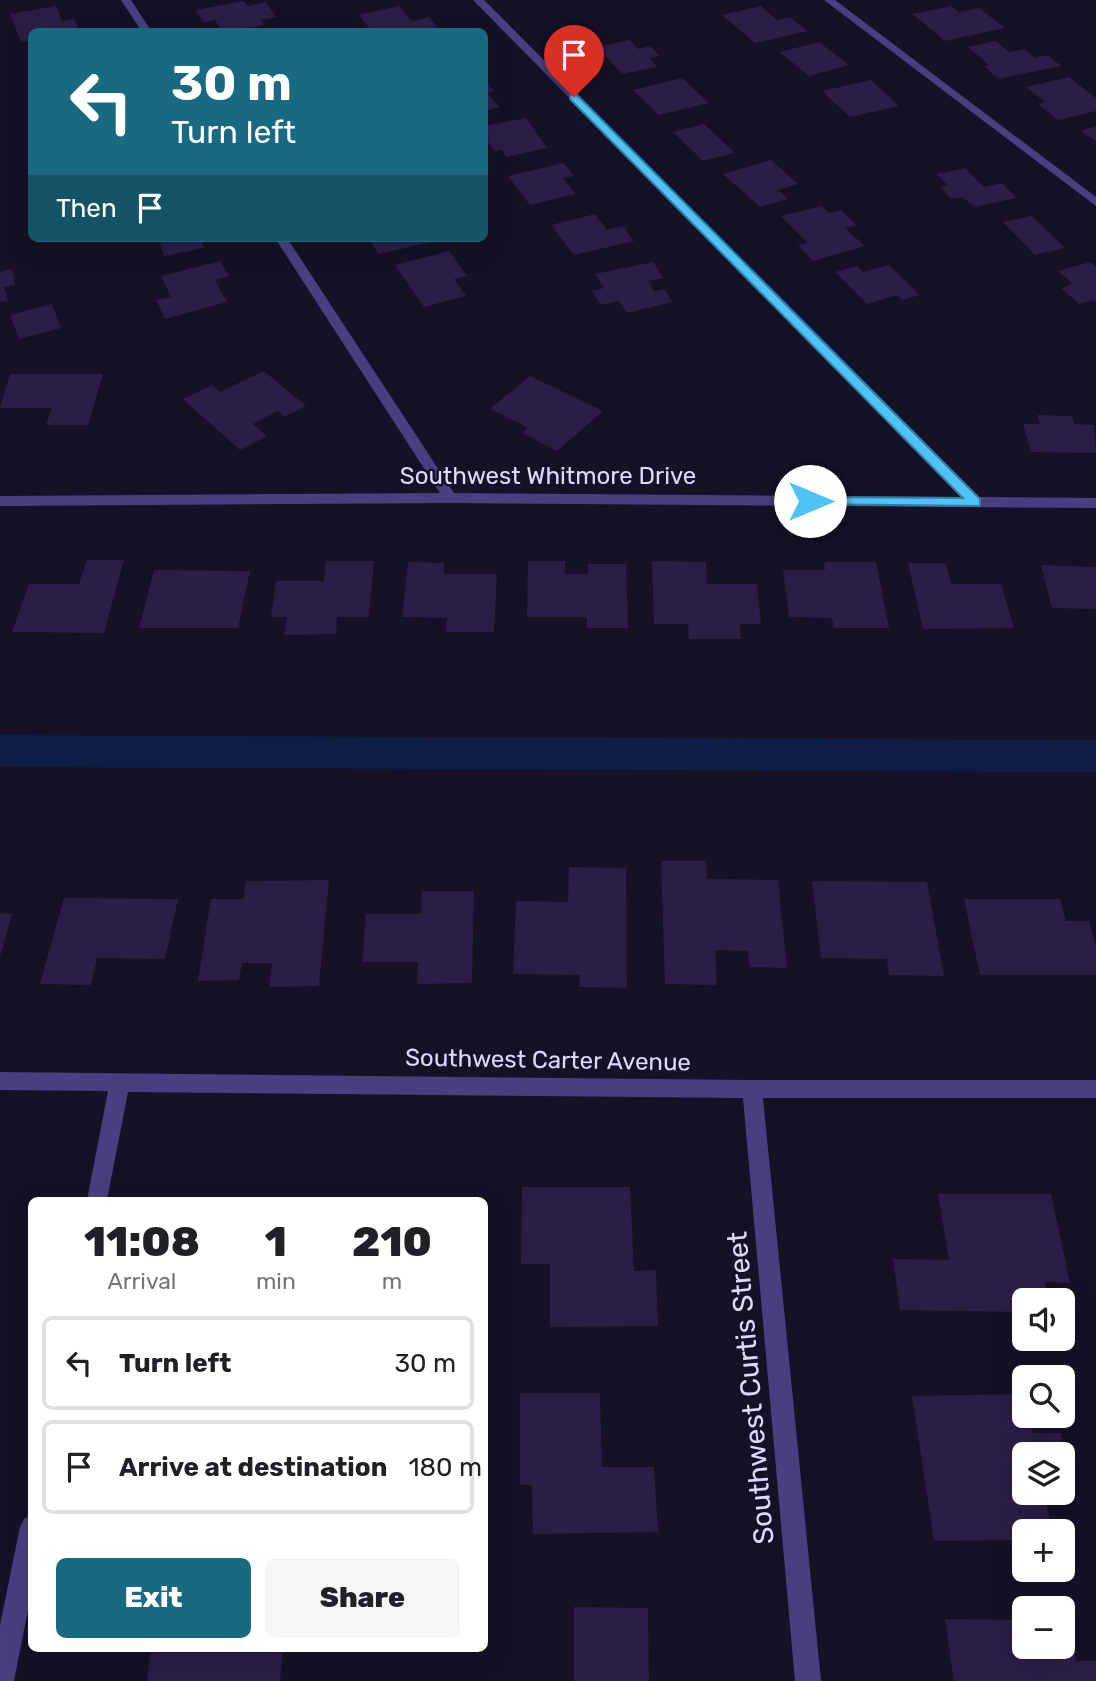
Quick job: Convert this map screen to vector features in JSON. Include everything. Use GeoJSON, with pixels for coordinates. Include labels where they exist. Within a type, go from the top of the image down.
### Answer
{"type":"FeatureCollection","features":[{"type":"Feature","properties":{"kind":"street"},"geometry":{"type":"LineString","coordinates":[[126,0],[144,28]]}},
{"type":"Feature","properties":{"kind":"street"},"geometry":{"type":"LineString","coordinates":[[478,0],[976,502]]}},
{"type":"Feature","properties":{"kind":"street"},"geometry":{"type":"LineString","coordinates":[[829,0],[1096,203]]}},
{"type":"Feature","properties":{"kind":"street"},"geometry":{"type":"LineString","coordinates":[[284,242],[450,498]]}},
{"type":"Feature","properties":{"kind":"street","name":"Southwest Whitmore Drive"},"geometry":{"type":"LineString","coordinates":[[0,501],[450,498],[1096,503]]}},
{"type":"Feature","properties":{"kind":"street","name":"Southwest Carter Avenue"},"geometry":{"type":"LineString","coordinates":[[0,1081],[752,1088],[1096,1088]]}},
{"type":"Feature","properties":{"kind":"street"},"geometry":{"type":"LineString","coordinates":[[98,1197],[120,1083]]}},
{"type":"Feature","properties":{"kind":"street","name":"Southwest Curtis Street"},"geometry":{"type":"LineString","coordinates":[[752,1088],[808,1681]]}},
{"type":"Feature","properties":{"kind":"street"},"geometry":{"type":"LineString","coordinates":[[1,1681],[28,1547]]}},
{"type":"Feature","properties":{"kind":"building"},"geometry":{"type":"Polygon","coordinates":[[[244,1],[248,6],[266,2],[276,17],[261,20],[264,25],[220,28],[215,20],[204,23],[196,10],[244,1]]]}},
{"type":"Feature","properties":{"kind":"building"},"geometry":{"type":"Polygon","coordinates":[[[56,6],[62,21],[74,19],[78,28],[28,28],[28,41],[21,42],[10,14],[56,6]]]}},
{"type":"Feature","properties":{"kind":"building"},"geometry":{"type":"Polygon","coordinates":[[[399,6],[412,21],[429,17],[438,28],[369,28],[358,15],[399,6]]]}},
{"type":"Feature","properties":{"kind":"building"},"geometry":{"type":"Polygon","coordinates":[[[761,6],[777,20],[790,17],[807,31],[755,43],[722,15],[761,6]]]}},
{"type":"Feature","properties":{"kind":"building"},"geometry":{"type":"Polygon","coordinates":[[[951,6],[959,12],[979,8],[1005,28],[945,41],[913,14],[951,6]]]}},
{"type":"Feature","properties":{"kind":"building"},"geometry":{"type":"Polygon","coordinates":[[[630,40],[638,49],[650,46],[660,56],[650,58],[657,67],[622,74],[597,47],[630,40]]]}},
{"type":"Feature","properties":{"kind":"building"},"geometry":{"type":"Polygon","coordinates":[[[996,41],[1009,52],[1024,49],[1035,58],[1048,55],[1061,66],[998,79],[984,66],[989,65],[968,47],[996,41]]]}},
{"type":"Feature","properties":{"kind":"building"},"geometry":{"type":"Polygon","coordinates":[[[819,42],[849,65],[809,76],[780,52],[819,42]]]}},
{"type":"Feature","properties":{"kind":"building"},"geometry":{"type":"Polygon","coordinates":[[[1069,77],[1096,98],[1096,111],[1058,120],[1038,104],[1045,102],[1026,87],[1069,77]]]}},
{"type":"Feature","properties":{"kind":"building"},"geometry":{"type":"Polygon","coordinates":[[[682,78],[709,103],[659,115],[633,90],[682,78]]]}},
{"type":"Feature","properties":{"kind":"building"},"geometry":{"type":"Polygon","coordinates":[[[871,80],[899,106],[850,117],[822,91],[871,80]]]}},
{"type":"Feature","properties":{"kind":"building"},"geometry":{"type":"Polygon","coordinates":[[[488,94],[500,107],[488,110],[488,94]]]}},
{"type":"Feature","properties":{"kind":"building"},"geometry":{"type":"Polygon","coordinates":[[[526,118],[547,148],[506,157],[502,150],[494,151],[488,142],[488,125],[526,118]]]}},
{"type":"Feature","properties":{"kind":"building"},"geometry":{"type":"Polygon","coordinates":[[[704,124],[735,153],[703,161],[673,132],[704,124]]]}},
{"type":"Feature","properties":{"kind":"building"},"geometry":{"type":"Polygon","coordinates":[[[1096,126],[1096,141],[1081,131],[1096,126]]]}},
{"type":"Feature","properties":{"kind":"building"},"geometry":{"type":"Polygon","coordinates":[[[771,160],[798,184],[778,190],[788,199],[760,207],[723,174],[771,160]]]}},
{"type":"Feature","properties":{"kind":"building"},"geometry":{"type":"Polygon","coordinates":[[[564,163],[574,176],[563,178],[575,194],[530,205],[508,176],[564,163]]]}},
{"type":"Feature","properties":{"kind":"building"},"geometry":{"type":"Polygon","coordinates":[[[965,168],[984,187],[1002,183],[1017,198],[974,207],[963,197],[951,199],[940,187],[948,186],[937,174],[965,168]]]}},
{"type":"Feature","properties":{"kind":"building"},"geometry":{"type":"Polygon","coordinates":[[[822,206],[829,213],[841,210],[856,225],[845,228],[865,246],[813,261],[798,245],[808,243],[781,216],[822,206]]]}},
{"type":"Feature","properties":{"kind":"building"},"geometry":{"type":"Polygon","coordinates":[[[595,214],[607,230],[623,226],[634,241],[574,255],[551,225],[595,214]]]}},
{"type":"Feature","properties":{"kind":"building"},"geometry":{"type":"Polygon","coordinates":[[[1032,216],[1065,248],[1035,255],[1003,222],[1032,216]]]}},
{"type":"Feature","properties":{"kind":"building"},"geometry":{"type":"Polygon","coordinates":[[[159,242],[202,242],[204,248],[164,256],[159,242]]]}},
{"type":"Feature","properties":{"kind":"building"},"geometry":{"type":"Polygon","coordinates":[[[371,242],[432,242],[378,254],[371,242]]]}},
{"type":"Feature","properties":{"kind":"building"},"geometry":{"type":"Polygon","coordinates":[[[449,251],[467,276],[454,279],[466,296],[424,307],[395,265],[449,251]]]}},
{"type":"Feature","properties":{"kind":"building"},"geometry":{"type":"Polygon","coordinates":[[[220,261],[229,276],[215,280],[227,302],[165,319],[156,300],[171,297],[161,276],[220,261]]]}},
{"type":"Feature","properties":{"kind":"building"},"geometry":{"type":"Polygon","coordinates":[[[653,262],[664,278],[648,281],[654,291],[664,289],[673,302],[627,313],[619,301],[601,305],[592,291],[604,288],[595,274],[653,262]]]}},
{"type":"Feature","properties":{"kind":"building"},"geometry":{"type":"Polygon","coordinates":[[[1090,262],[1096,267],[1096,303],[1093,300],[1079,304],[1061,288],[1073,284],[1058,271],[1090,262]]]}},
{"type":"Feature","properties":{"kind":"building"},"geometry":{"type":"Polygon","coordinates":[[[889,265],[920,295],[902,300],[897,295],[867,304],[835,272],[857,266],[863,272],[889,265]]]}},
{"type":"Feature","properties":{"kind":"building"},"geometry":{"type":"Polygon","coordinates":[[[12,269],[15,285],[4,287],[8,301],[0,302],[0,272],[12,269]]]}},
{"type":"Feature","properties":{"kind":"building"},"geometry":{"type":"Polygon","coordinates":[[[52,304],[61,328],[19,339],[10,315],[52,304]]]}},
{"type":"Feature","properties":{"kind":"building"},"geometry":{"type":"Polygon","coordinates":[[[264,371],[306,406],[284,417],[278,411],[253,424],[267,436],[240,450],[183,399],[212,385],[220,392],[264,371]]]}},
{"type":"Feature","properties":{"kind":"building"},"geometry":{"type":"Polygon","coordinates":[[[10,374],[103,374],[88,425],[46,425],[52,408],[0,408],[10,374]]]}},
{"type":"Feature","properties":{"kind":"building"},"geometry":{"type":"Polygon","coordinates":[[[530,376],[603,411],[557,451],[522,433],[528,428],[490,409],[530,376]]]}},
{"type":"Feature","properties":{"kind":"building"},"geometry":{"type":"Polygon","coordinates":[[[1037,415],[1072,416],[1074,424],[1094,425],[1096,453],[1031,452],[1023,424],[1040,424],[1037,415]]]}},
{"type":"Feature","properties":{"kind":"building"},"geometry":{"type":"Polygon","coordinates":[[[87,560],[124,560],[104,633],[12,632],[29,584],[79,584],[87,560]]]}},
{"type":"Feature","properties":{"kind":"building"},"geometry":{"type":"Polygon","coordinates":[[[326,561],[374,561],[369,617],[337,617],[336,634],[284,635],[287,617],[271,617],[276,581],[324,581],[326,561]]]}},
{"type":"Feature","properties":{"kind":"building"},"geometry":{"type":"Polygon","coordinates":[[[528,561],[565,561],[565,574],[588,574],[588,564],[626,564],[628,628],[587,628],[587,617],[527,617],[528,561]]]}},
{"type":"Feature","properties":{"kind":"building"},"geometry":{"type":"Polygon","coordinates":[[[652,561],[706,562],[707,584],[757,584],[761,624],[740,624],[741,639],[689,639],[688,624],[654,624],[652,561]]]}},
{"type":"Feature","properties":{"kind":"building"},"geometry":{"type":"Polygon","coordinates":[[[408,562],[444,563],[444,574],[497,574],[494,632],[446,632],[447,618],[402,617],[408,562]]]}},
{"type":"Feature","properties":{"kind":"building"},"geometry":{"type":"Polygon","coordinates":[[[824,562],[876,562],[889,628],[834,628],[832,618],[789,617],[783,570],[825,570],[824,562]]]}},
{"type":"Feature","properties":{"kind":"building"},"geometry":{"type":"Polygon","coordinates":[[[908,563],[946,563],[951,584],[1001,584],[1014,628],[923,629],[908,563]]]}},
{"type":"Feature","properties":{"kind":"building"},"geometry":{"type":"Polygon","coordinates":[[[1041,565],[1096,567],[1096,609],[1052,608],[1041,565]]]}},
{"type":"Feature","properties":{"kind":"building"},"geometry":{"type":"Polygon","coordinates":[[[154,570],[250,571],[238,628],[139,628],[154,570]]]}},
{"type":"Feature","properties":{"kind":"building"},"geometry":{"type":"Polygon","coordinates":[[[661,861],[706,861],[707,879],[778,880],[787,968],[750,967],[748,951],[715,950],[717,985],[665,984],[661,861]]]}},
{"type":"Feature","properties":{"kind":"building"},"geometry":{"type":"Polygon","coordinates":[[[569,867],[626,868],[627,988],[579,987],[580,975],[513,974],[516,901],[568,902],[569,867]]]}},
{"type":"Feature","properties":{"kind":"building"},"geometry":{"type":"Polygon","coordinates":[[[329,880],[319,986],[269,987],[272,963],[242,963],[239,980],[198,981],[211,899],[244,899],[246,881],[329,880]]]}},
{"type":"Feature","properties":{"kind":"building"},"geometry":{"type":"Polygon","coordinates":[[[812,881],[927,882],[944,976],[889,975],[887,959],[821,958],[812,881]]]}},
{"type":"Feature","properties":{"kind":"building"},"geometry":{"type":"Polygon","coordinates":[[[422,891],[474,891],[472,983],[417,984],[418,962],[362,962],[366,914],[421,914],[422,891]]]}},
{"type":"Feature","properties":{"kind":"building"},"geometry":{"type":"Polygon","coordinates":[[[64,898],[178,899],[165,959],[97,958],[91,985],[40,984],[64,898]]]}},
{"type":"Feature","properties":{"kind":"building"},"geometry":{"type":"Polygon","coordinates":[[[964,899],[1060,899],[1066,921],[1089,921],[1096,946],[1096,975],[980,975],[964,899]]]}},
{"type":"Feature","properties":{"kind":"building"},"geometry":{"type":"Polygon","coordinates":[[[0,913],[12,914],[1,954],[0,954],[0,913]]]}},
{"type":"Feature","properties":{"kind":"building"},"geometry":{"type":"Polygon","coordinates":[[[522,1187],[630,1187],[634,1271],[656,1270],[658,1326],[550,1327],[550,1264],[521,1264],[522,1187]]]}},
{"type":"Feature","properties":{"kind":"building"},"geometry":{"type":"Polygon","coordinates":[[[938,1194],[1051,1194],[1070,1283],[1045,1282],[1046,1288],[1012,1288],[1012,1312],[900,1310],[893,1259],[949,1260],[938,1194]]]}},
{"type":"Feature","properties":{"kind":"building"},"geometry":{"type":"Polygon","coordinates":[[[520,1393],[600,1393],[602,1467],[654,1467],[658,1532],[533,1534],[532,1485],[520,1485],[520,1393]]]}},
{"type":"Feature","properties":{"kind":"building"},"geometry":{"type":"Polygon","coordinates":[[[1012,1394],[1012,1428],[1032,1428],[1033,1433],[1061,1433],[1063,1442],[1012,1442],[1012,1505],[1047,1505],[1049,1519],[1012,1519],[1012,1540],[934,1541],[912,1396],[1012,1394]]]}},
{"type":"Feature","properties":{"kind":"building"},"geometry":{"type":"Polygon","coordinates":[[[574,1607],[648,1608],[649,1681],[574,1681],[574,1607]]]}},
{"type":"Feature","properties":{"kind":"building"},"geometry":{"type":"Polygon","coordinates":[[[945,1619],[1012,1620],[1012,1659],[1075,1659],[1075,1655],[1076,1661],[1096,1661],[1096,1681],[954,1681],[945,1619]]]}},
{"type":"Feature","properties":{"kind":"building"},"geometry":{"type":"Polygon","coordinates":[[[151,1652],[283,1652],[280,1681],[147,1681],[151,1652]]]}},
{"type":"Feature","properties":{"kind":"waterway"},"geometry":{"type":"LineString","coordinates":[[0,751],[1096,756]]}},
{"type":"Feature","properties":{"kind":"route"},"geometry":{"type":"LineString","coordinates":[[574,97],[976,502],[810,501]]}}]}
